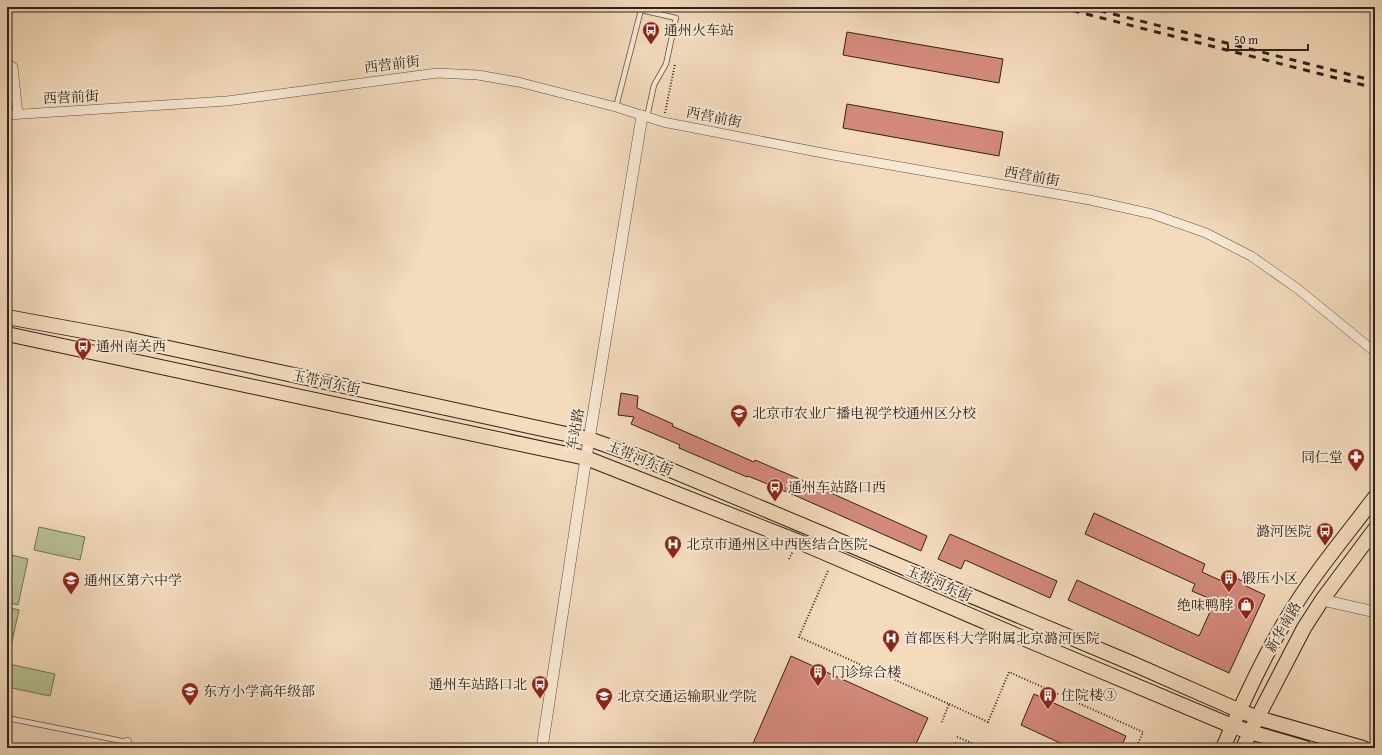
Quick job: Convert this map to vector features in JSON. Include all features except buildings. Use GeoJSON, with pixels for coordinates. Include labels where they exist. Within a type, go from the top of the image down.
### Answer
{"type":"FeatureCollection","features":[{"type":"Feature","properties":{"kind":"main road","name":"玉带河东街"},"geometry":{"type":"LineString","coordinates":[[7,317],[127,339],[589,439],[637,456],[772,512],[1258,718],[1363,748]]}},
{"type":"Feature","properties":{"kind":"main road","name":"玉带河东街"},"geometry":{"type":"LineString","coordinates":[[7,334],[586,458],[797,541],[1232,726],[1305,748]]}},
{"type":"Feature","properties":{"kind":"main road","name":"新华南路"},"geometry":{"type":"LineString","coordinates":[[1223,748],[1238,710],[1289,615],[1320,569],[1375,497]]}},
{"type":"Feature","properties":{"kind":"main road","name":"新华南路"},"geometry":{"type":"LineString","coordinates":[[1243,748],[1304,628],[1322,600],[1375,529]]}},
{"type":"Feature","properties":{"kind":"street"},"geometry":{"type":"LineString","coordinates":[[7,64],[13,67],[18,114]]}},
{"type":"Feature","properties":{"kind":"street","name":"西营前街"},"geometry":{"type":"LineString","coordinates":[[7,115],[228,101],[437,73],[478,75],[518,82],[616,107],[663,122],[833,156],[1090,200],[1152,214],[1206,233],[1251,256],[1298,288],[1375,352]]}},
{"type":"Feature","properties":{"kind":"street","name":"车站路"},"geometry":{"type":"LineString","coordinates":[[542,748],[589,439],[644,117]]}},
{"type":"Feature","properties":{"kind":"street"},"geometry":{"type":"LineString","coordinates":[[1322,600],[1375,612]]}},
{"type":"Feature","properties":{"kind":"lane"},"geometry":{"type":"LineString","coordinates":[[616,107],[641,10],[676,18],[666,64],[654,85],[644,117]]}},
{"type":"Feature","properties":{"kind":"lane"},"geometry":{"type":"LineString","coordinates":[[7,718],[126,745]]}},
{"type":"Feature","properties":{"kind":"path"},"geometry":{"type":"LineString","coordinates":[[828,571],[799,637],[988,722],[1009,672],[1143,732],[1136,748]]}},
{"type":"Feature","properties":{"kind":"path"},"geometry":{"type":"LineString","coordinates":[[940,724],[950,704]]}},
{"type":"Feature","properties":{"kind":"path"},"geometry":{"type":"LineString","coordinates":[[957,737],[972,743]]}},
{"type":"Feature","properties":{"kind":"path"},"geometry":{"type":"LineString","coordinates":[[954,743],[968,748]]}},
{"type":"Feature","properties":{"kind":"green space"},"geometry":{"type":"Polygon","coordinates":[[[39,527],[85,537],[80,560],[34,550],[39,527]]]}},
{"type":"Feature","properties":{"kind":"green space"},"geometry":{"type":"Polygon","coordinates":[[[7,554],[28,559],[18,605],[7,602],[7,554]]]}},
{"type":"Feature","properties":{"kind":"green space"},"geometry":{"type":"Polygon","coordinates":[[[7,607],[19,610],[9,655],[7,655],[7,607]]]}},
{"type":"Feature","properties":{"kind":"green space"},"geometry":{"type":"Polygon","coordinates":[[[9,664],[55,674],[50,696],[7,687],[7,673],[9,664]]]}},
{"type":"Feature","properties":{"kind":"railway"},"geometry":{"type":"LineString","coordinates":[[1059,7],[1375,88]]}},
{"type":"Feature","properties":{"kind":"railway"},"geometry":{"type":"LineString","coordinates":[[1086,7],[1375,81]]}},
{"type":"Feature","properties":{"kind":"place","name":"通州火车站"},"geometry":{"type":"Point","coordinates":[651,45]}},
{"type":"Feature","properties":{"kind":"place","name":"通州南关西"},"geometry":{"type":"Point","coordinates":[83,361]}},
{"type":"Feature","properties":{"kind":"place","name":"北京市农业广播电视学校通州区分校"},"geometry":{"type":"Point","coordinates":[739,428]}},
{"type":"Feature","properties":{"kind":"place","name":"同仁堂"},"geometry":{"type":"Point","coordinates":[1356,472]}},
{"type":"Feature","properties":{"kind":"place","name":"通州车站路口西"},"geometry":{"type":"Point","coordinates":[775,502]}},
{"type":"Feature","properties":{"kind":"place","name":"潞河医院"},"geometry":{"type":"Point","coordinates":[1325,546]}},
{"type":"Feature","properties":{"kind":"place","name":"北京市通州区中西医结合医院"},"geometry":{"type":"Point","coordinates":[673,559]}},
{"type":"Feature","properties":{"kind":"place","name":"锻压小区"},"geometry":{"type":"Point","coordinates":[1229,593]}},
{"type":"Feature","properties":{"kind":"place","name":"通州区第六中学"},"geometry":{"type":"Point","coordinates":[71,595]}},
{"type":"Feature","properties":{"kind":"place","name":"绝味鸭脖"},"geometry":{"type":"Point","coordinates":[1246,620]}},
{"type":"Feature","properties":{"kind":"place","name":"首都医科大学附属北京潞河医院"},"geometry":{"type":"Point","coordinates":[891,653]}},
{"type":"Feature","properties":{"kind":"place","name":"门诊综合楼"},"geometry":{"type":"Point","coordinates":[818,687]}},
{"type":"Feature","properties":{"kind":"place","name":"通州车站路口北"},"geometry":{"type":"Point","coordinates":[540,699]}},
{"type":"Feature","properties":{"kind":"place","name":"东方小学高年级部"},"geometry":{"type":"Point","coordinates":[190,706]}},
{"type":"Feature","properties":{"kind":"place","name":"住院楼③"},"geometry":{"type":"Point","coordinates":[1048,710]}},
{"type":"Feature","properties":{"kind":"place","name":"北京交通运输职业学院"},"geometry":{"type":"Point","coordinates":[604,711]}}]}
